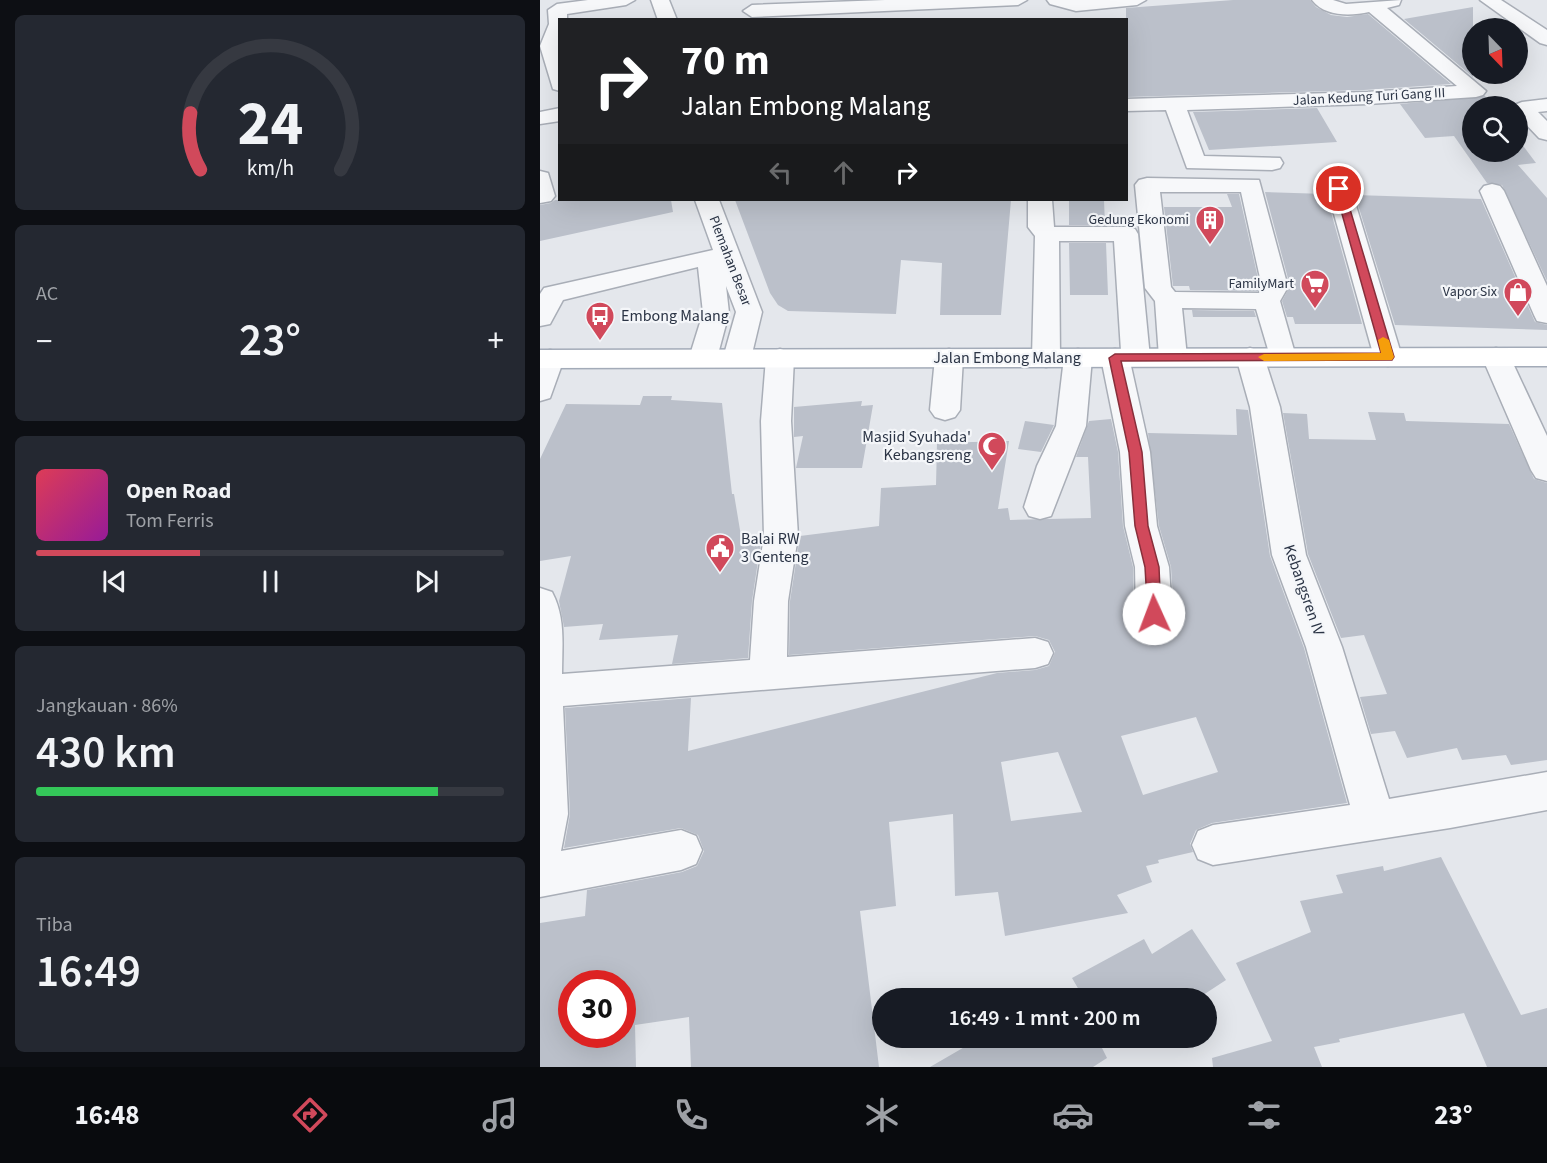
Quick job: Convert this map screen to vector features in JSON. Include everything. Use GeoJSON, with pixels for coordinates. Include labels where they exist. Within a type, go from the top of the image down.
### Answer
{"type":"FeatureCollection","features":[{"type":"Feature","properties":{"kind":"main road","name":"Jalan Embong Malang"},"geometry":{"type":"LineString","coordinates":[[545,359],[1547,357]]}},
{"type":"Feature","properties":{"kind":"street"},"geometry":{"type":"LineString","coordinates":[[553,75],[550,46],[558,24],[557,10],[601,7],[626,0]]}},
{"type":"Feature","properties":{"kind":"street"},"geometry":{"type":"LineString","coordinates":[[660,0],[667,18]]}},
{"type":"Feature","properties":{"kind":"street"},"geometry":{"type":"LineString","coordinates":[[752,10],[1018,0]]}},
{"type":"Feature","properties":{"kind":"street"},"geometry":{"type":"LineString","coordinates":[[1056,0],[1076,4],[1137,0]]}},
{"type":"Feature","properties":{"kind":"street"},"geometry":{"type":"LineString","coordinates":[[1321,0],[1332,8],[1341,10],[1398,0]]}},
{"type":"Feature","properties":{"kind":"street"},"geometry":{"type":"LineString","coordinates":[[1489,0],[1547,39]]}},
{"type":"Feature","properties":{"kind":"street","name":"Jalan Kedung Turi Gang III"},"geometry":{"type":"LineString","coordinates":[[1128,105],[1483,96],[1372,5]]}},
{"type":"Feature","properties":{"kind":"street"},"geometry":{"type":"LineString","coordinates":[[540,6],[601,7]]}},
{"type":"Feature","properties":{"kind":"street"},"geometry":{"type":"LineString","coordinates":[[1175,104],[1195,163],[1272,163]]}},
{"type":"Feature","properties":{"kind":"street"},"geometry":{"type":"LineString","coordinates":[[1547,105],[1522,108],[1547,133]]}},
{"type":"Feature","properties":{"kind":"street"},"geometry":{"type":"LineString","coordinates":[[540,118],[558,114]]}},
{"type":"Feature","properties":{"kind":"street"},"geometry":{"type":"LineString","coordinates":[[1528,134],[1547,154]]}},
{"type":"Feature","properties":{"kind":"street"},"geometry":{"type":"LineString","coordinates":[[540,178],[543,196],[540,196]]}},
{"type":"Feature","properties":{"kind":"street"},"geometry":{"type":"LineString","coordinates":[[1040,201],[1040,227],[1047,234],[1126,234],[1135,228],[1131,185],[1128,185]]}},
{"type":"Feature","properties":{"kind":"street"},"geometry":{"type":"LineString","coordinates":[[1168,300],[1267,301],[1275,287],[1251,185],[1147,185],[1158,288],[1168,300],[1173,357]]}},
{"type":"Feature","properties":{"kind":"street"},"geometry":{"type":"LineString","coordinates":[[1339,189],[1388,357]]}},
{"type":"Feature","properties":{"kind":"street"},"geometry":{"type":"LineString","coordinates":[[1492,192],[1547,315]]}},
{"type":"Feature","properties":{"kind":"street"},"geometry":{"type":"LineString","coordinates":[[691,201],[710,257],[716,313],[703,358]]}},
{"type":"Feature","properties":{"kind":"street","name":"Plemahan Besar"},"geometry":{"type":"LineString","coordinates":[[707,201],[749,312],[737,358]]}},
{"type":"Feature","properties":{"kind":"street"},"geometry":{"type":"LineString","coordinates":[[1046,358],[1047,234]]}},
{"type":"Feature","properties":{"kind":"street"},"geometry":{"type":"LineString","coordinates":[[1126,234],[1125,358],[1142,526],[1152,567],[1154,614]]}},
{"type":"Feature","properties":{"kind":"street"},"geometry":{"type":"LineString","coordinates":[[540,318],[546,294],[710,257]]}},
{"type":"Feature","properties":{"kind":"street","name":"Kebangsren IV"},"geometry":{"type":"LineString","coordinates":[[1267,301],[1265,406],[1289,555],[1324,647],[1375,819]]}},
{"type":"Feature","properties":{"kind":"street"},"geometry":{"type":"LineString","coordinates":[[1496,357],[1547,470]]}},
{"type":"Feature","properties":{"kind":"street"},"geometry":{"type":"LineString","coordinates":[[768,673],[771,601],[782,536],[776,421],[780,358]]}},
{"type":"Feature","properties":{"kind":"street"},"geometry":{"type":"LineString","coordinates":[[945,410],[949,358]]}},
{"type":"Feature","properties":{"kind":"street"},"geometry":{"type":"LineString","coordinates":[[1040,507],[1053,466],[1071,426],[1078,358]]}},
{"type":"Feature","properties":{"kind":"street"},"geometry":{"type":"LineString","coordinates":[[540,391],[545,359]]}},
{"type":"Feature","properties":{"kind":"street"},"geometry":{"type":"LineString","coordinates":[[540,602],[545,624],[542,692],[548,766],[548,814],[540,851]]}},
{"type":"Feature","properties":{"kind":"street"},"geometry":{"type":"LineString","coordinates":[[542,692],[1035,653]]}},
{"type":"Feature","properties":{"kind":"street"},"geometry":{"type":"LineString","coordinates":[[1213,845],[1450,809],[1547,791]]}},
{"type":"Feature","properties":{"kind":"street"},"geometry":{"type":"LineString","coordinates":[[540,876],[681,850]]}},
{"type":"Feature","properties":{"kind":"building"},"geometry":{"type":"Polygon","coordinates":[[[1233,0],[1310,0],[1316,7],[1331,15],[1347,17],[1368,14],[1451,84],[1364,90],[1128,97],[1126,8],[1233,0]]]}},
{"type":"Feature","properties":{"kind":"building"},"geometry":{"type":"Polygon","coordinates":[[[1473,7],[1473,18],[1462,18],[1462,68],[1404,19],[1473,7]]]}},
{"type":"Feature","properties":{"kind":"building"},"geometry":{"type":"Polygon","coordinates":[[[1462,98],[1462,147],[1454,136],[1425,138],[1400,104],[1462,98]]]}},
{"type":"Feature","properties":{"kind":"building"},"geometry":{"type":"Polygon","coordinates":[[[1317,108],[1337,142],[1209,150],[1193,112],[1317,108]]]}},
{"type":"Feature","properties":{"kind":"building"},"geometry":{"type":"Polygon","coordinates":[[[1528,152],[1536,163],[1518,165],[1547,198],[1547,281],[1502,185],[1487,183],[1472,162],[1528,162],[1528,152]]]}},
{"type":"Feature","properties":{"kind":"building"},"geometry":{"type":"Polygon","coordinates":[[[1265,192],[1326,194],[1362,324],[1295,324],[1293,317],[1287,317],[1282,301],[1290,286],[1265,192]]]}},
{"type":"Feature","properties":{"kind":"building","name":"Gedung Ekonomi"},"geometry":{"type":"Polygon","coordinates":[[[1227,194],[1239,194],[1260,287],[1258,291],[1190,290],[1189,286],[1173,286],[1164,207],[1232,207],[1227,194]]]}},
{"type":"Feature","properties":{"kind":"building"},"geometry":{"type":"Polygon","coordinates":[[[1355,195],[1481,199],[1535,322],[1547,325],[1547,330],[1395,325],[1355,195]]]}},
{"type":"Feature","properties":{"kind":"building"},"geometry":{"type":"Polygon","coordinates":[[[555,200],[671,201],[673,212],[540,241],[540,205],[555,200]]]}},
{"type":"Feature","properties":{"kind":"building"},"geometry":{"type":"Polygon","coordinates":[[[735,201],[1011,201],[1001,315],[940,315],[942,263],[901,260],[896,314],[788,311],[778,305],[770,293],[735,201]]]}},
{"type":"Feature","properties":{"kind":"building"},"geometry":{"type":"Polygon","coordinates":[[[1069,201],[1104,201],[1105,225],[1069,225],[1069,201]]]}},
{"type":"Feature","properties":{"kind":"building"},"geometry":{"type":"Polygon","coordinates":[[[1069,243],[1106,243],[1108,295],[1070,295],[1069,243]]]}},
{"type":"Feature","properties":{"kind":"building"},"geometry":{"type":"Polygon","coordinates":[[[1192,310],[1254,311],[1256,317],[1193,317],[1192,310]]]}},
{"type":"Feature","properties":{"kind":"building"},"geometry":{"type":"Polygon","coordinates":[[[643,396],[672,396],[671,400],[722,403],[732,494],[734,494],[742,542],[761,541],[752,601],[748,658],[672,664],[678,635],[599,640],[603,624],[564,627],[559,601],[571,556],[540,561],[540,459],[566,404],[640,405],[643,396]]]}},
{"type":"Feature","properties":{"kind":"building"},"geometry":{"type":"Polygon","coordinates":[[[862,401],[861,406],[873,405],[862,468],[796,468],[803,436],[794,437],[794,407],[862,401]]]}},
{"type":"Feature","properties":{"kind":"building"},"geometry":{"type":"Polygon","coordinates":[[[1236,409],[1248,410],[1270,556],[1304,648],[1347,803],[1212,823],[1196,830],[1190,844],[1193,852],[1158,860],[1159,863],[1146,866],[1152,882],[1117,895],[1128,913],[1005,936],[998,892],[955,896],[953,814],[889,822],[896,906],[860,911],[872,1010],[872,1048],[877,1048],[879,1067],[691,1067],[689,1017],[636,1025],[636,970],[558,970],[558,1048],[636,1048],[636,1067],[540,1067],[540,923],[585,916],[587,890],[682,872],[697,866],[704,851],[698,835],[681,828],[564,848],[570,814],[565,708],[691,698],[688,751],[997,673],[1035,670],[1049,666],[1055,652],[1049,640],[1035,636],[789,655],[790,601],[800,536],[879,526],[881,488],[936,485],[937,443],[1009,441],[998,509],[1008,508],[1010,520],[1091,518],[1088,457],[1076,457],[1089,421],[1111,419],[1118,452],[1123,526],[1133,567],[1134,615],[1141,626],[1153,630],[1167,626],[1174,614],[1171,567],[1159,526],[1148,433],[1237,435],[1236,409]],[[1196,717],[1121,736],[1143,795],[1218,772],[1196,717]],[[1058,752],[1001,762],[1011,821],[1082,812],[1058,752]]]}},
{"type":"Feature","properties":{"kind":"building"},"geometry":{"type":"Polygon","coordinates":[[[1368,412],[1404,413],[1406,421],[1509,424],[1534,479],[1547,483],[1547,760],[1511,765],[1506,755],[1462,760],[1457,748],[1407,758],[1395,731],[1371,734],[1360,697],[1387,694],[1364,635],[1341,638],[1308,554],[1283,413],[1307,414],[1309,439],[1376,440],[1368,412]]]}},
{"type":"Feature","properties":{"kind":"building"},"geometry":{"type":"Polygon","coordinates":[[[1025,421],[1054,425],[1041,452],[1018,449],[1025,421]]]}},
{"type":"Feature","properties":{"kind":"building"},"geometry":{"type":"Polygon","coordinates":[[[1441,857],[1521,1015],[1547,1008],[1547,1067],[1487,1067],[1464,1013],[1339,1039],[1340,1042],[1314,1047],[1322,1067],[1213,1067],[1212,1058],[1272,1041],[1236,963],[1311,932],[1300,901],[1343,893],[1336,875],[1383,866],[1384,871],[1441,857]]]}},
{"type":"Feature","properties":{"kind":"building"},"geometry":{"type":"Polygon","coordinates":[[[1192,929],[1226,980],[1214,988],[1078,988],[1072,978],[1144,939],[1152,954],[1192,929]]]}},
{"type":"Feature","properties":{"kind":"building"},"geometry":{"type":"Polygon","coordinates":[[[963,1048],[1102,1048],[1107,1058],[1093,1067],[930,1067],[963,1048]]]}},
{"type":"Feature","properties":{"kind":"slow traffic"},"geometry":{"type":"LineString","coordinates":[[1264,357],[1388,357],[1383,340]]}},
{"type":"Feature","properties":{"kind":"place","name":"Gedung Ekonomi"},"geometry":{"type":"Point","coordinates":[1210,246]}},
{"type":"Feature","properties":{"kind":"place","name":"FamilyMart"},"geometry":{"type":"Point","coordinates":[1315,310]}},
{"type":"Feature","properties":{"kind":"place","name":"Vapor Six"},"geometry":{"type":"Point","coordinates":[1518,318]}},
{"type":"Feature","properties":{"kind":"place","name":"Embong Malang"},"geometry":{"type":"Point","coordinates":[600,342]}},
{"type":"Feature","properties":{"kind":"place","name":"Masjid Syuhada' Kebangsreng"},"geometry":{"type":"Point","coordinates":[992,472]}},
{"type":"Feature","properties":{"kind":"place","name":"Balai RW 3 Genteng"},"geometry":{"type":"Point","coordinates":[720,574]}},
{"type":"Feature","properties":{"kind":"route"},"geometry":{"type":"LineString","coordinates":[[1154,614],[1152,567],[1142,526],[1135,452],[1115,358],[1388,357],[1339,189]]}}]}
